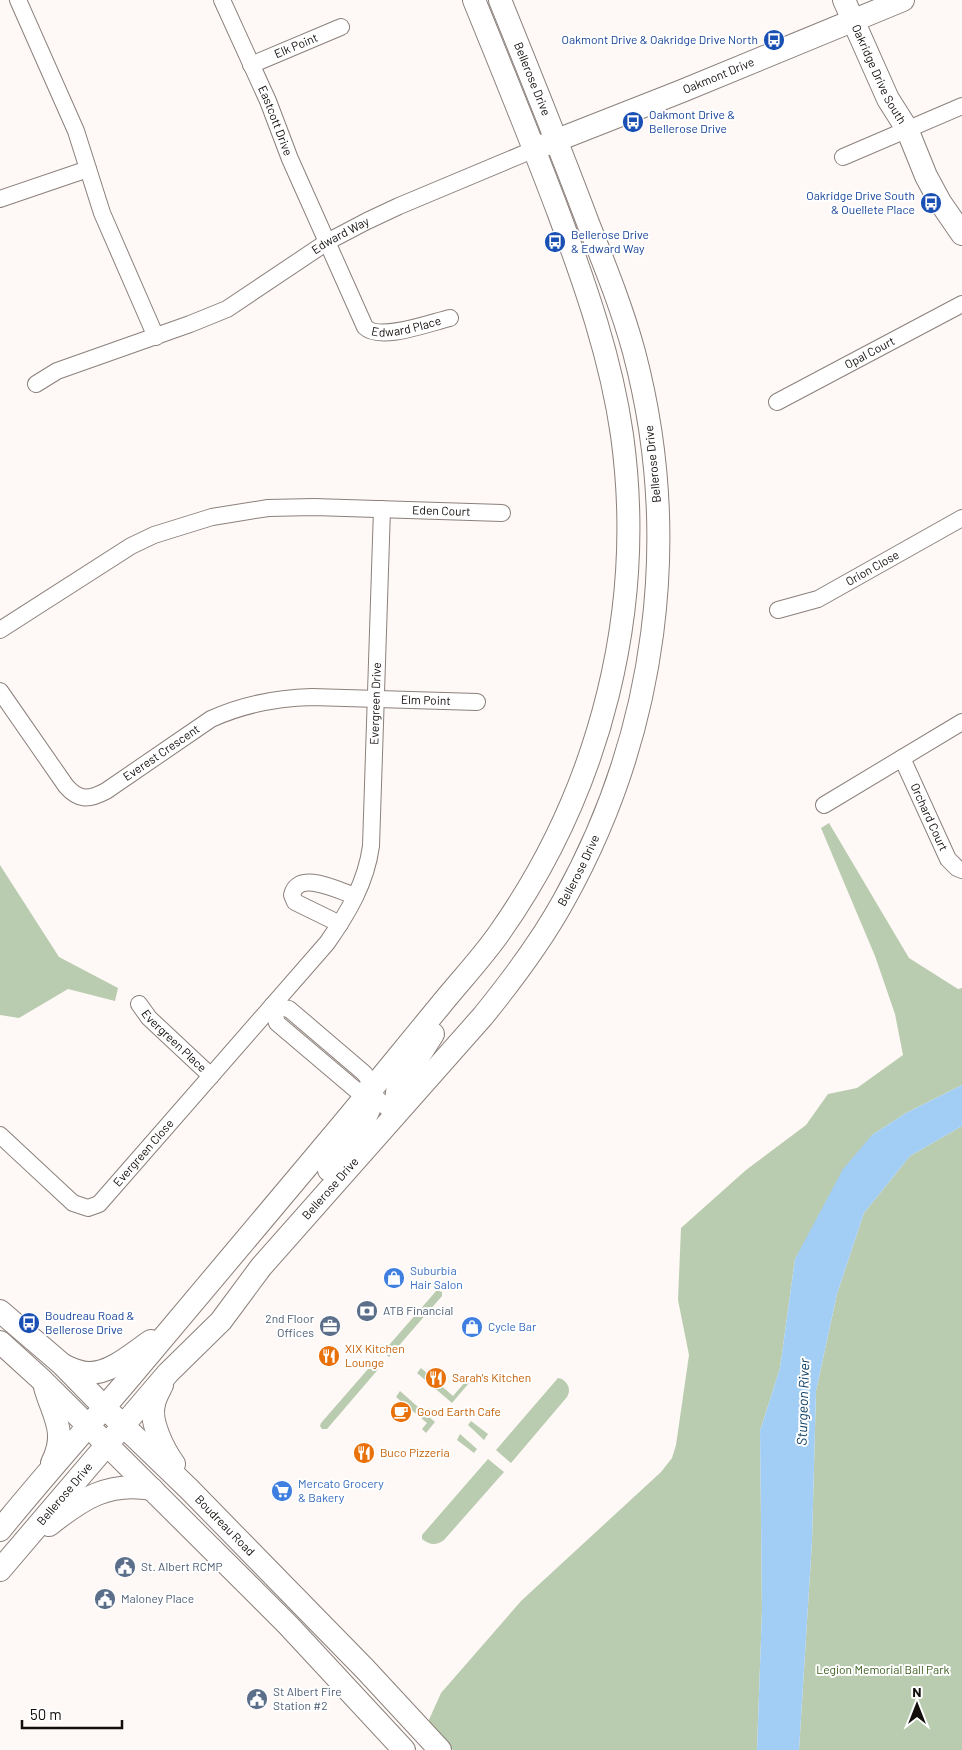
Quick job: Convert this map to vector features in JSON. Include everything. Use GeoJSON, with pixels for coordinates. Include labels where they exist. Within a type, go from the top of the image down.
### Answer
{"type":"FeatureCollection","features":[{"type":"Feature","properties":{"kind":"main road","name":"Bellerose Drive"},"geometry":{"type":"LineString","coordinates":[[0,1530],[47,1472],[176,1323],[370,1092],[497,936],[523,897],[555,840],[571,806],[604,713],[622,622],[628,540],[625,463],[617,404],[610,370],[590,297],[535,149],[474,0]]}},
{"type":"Feature","properties":{"kind":"main road","name":"Bellerose Drive"},"geometry":{"type":"LineString","coordinates":[[7,1561],[168,1373],[221,1321],[261,1267],[505,989],[545,932],[563,902],[594,841],[620,778],[638,716],[650,657],[657,588],[659,538],[650,426],[641,381],[625,320],[557,140],[500,0]]}},
{"type":"Feature","properties":{"kind":"main road","name":"Oakridge Drive South"},"geometry":{"type":"LineString","coordinates":[[844,0],[860,12],[888,99],[907,129],[926,176],[940,202],[962,234]]}},
{"type":"Feature","properties":{"kind":"main road","name":"Oakmont Drive"},"geometry":{"type":"LineString","coordinates":[[535,149],[682,91],[860,12],[903,0]]}},
{"type":"Feature","properties":{"kind":"main road"},"geometry":{"type":"LineString","coordinates":[[395,1115],[397,1092],[401,1084],[497,936]]}},
{"type":"Feature","properties":{"kind":"main road"},"geometry":{"type":"LineString","coordinates":[[261,1267],[362,1125],[371,1106],[370,1092]]}},
{"type":"Feature","properties":{"kind":"main road","name":"Boudreau Road"},"geometry":{"type":"LineString","coordinates":[[0,1311],[63,1365],[104,1407],[190,1488],[365,1669],[440,1750]]}},
{"type":"Feature","properties":{"kind":"main road"},"geometry":{"type":"LineString","coordinates":[[63,1365],[90,1374],[108,1370],[176,1323]]}},
{"type":"Feature","properties":{"kind":"main road","name":"Boudreau Road"},"geometry":{"type":"LineString","coordinates":[[0,1342],[88,1425],[288,1624],[404,1750]]}},
{"type":"Feature","properties":{"kind":"main road"},"geometry":{"type":"LineString","coordinates":[[168,1373],[154,1403],[154,1420],[164,1450],[190,1488]]}},
{"type":"Feature","properties":{"kind":"main road"},"geometry":{"type":"LineString","coordinates":[[43,1381],[60,1431],[58,1450],[47,1472]]}},
{"type":"Feature","properties":{"kind":"main road"},"geometry":{"type":"LineString","coordinates":[[7,1561],[69,1510],[96,1495],[115,1488],[140,1487],[152,1489]]}},
{"type":"Feature","properties":{"kind":"street"},"geometry":{"type":"LineString","coordinates":[[18,0],[76,131],[102,213],[156,336]]}},
{"type":"Feature","properties":{"kind":"street","name":"Eastcott Drive"},"geometry":{"type":"LineString","coordinates":[[222,0],[271,108],[290,160],[328,242]]}},
{"type":"Feature","properties":{"kind":"street","name":"Elk Point"},"geometry":{"type":"LineString","coordinates":[[251,64],[341,28]]}},
{"type":"Feature","properties":{"kind":"street"},"geometry":{"type":"LineString","coordinates":[[843,157],[962,106]]}},
{"type":"Feature","properties":{"kind":"street","name":"Edward Way"},"geometry":{"type":"LineString","coordinates":[[36,384],[57,371],[227,309],[328,242],[399,206],[535,149]]}},
{"type":"Feature","properties":{"kind":"street"},"geometry":{"type":"LineString","coordinates":[[0,199],[88,169]]}},
{"type":"Feature","properties":{"kind":"street","name":"Edward Place"},"geometry":{"type":"LineString","coordinates":[[328,242],[362,322],[368,330],[397,332],[450,318]]}},
{"type":"Feature","properties":{"kind":"street","name":"Opal Court"},"geometry":{"type":"LineString","coordinates":[[777,402],[962,304]]}},
{"type":"Feature","properties":{"kind":"street"},"geometry":{"type":"LineString","coordinates":[[0,630],[110,557],[154,535],[179,526],[212,517],[268,508],[314,506],[382,509]]}},
{"type":"Feature","properties":{"kind":"street","name":"Eden Court"},"geometry":{"type":"LineString","coordinates":[[382,509],[502,513]]}},
{"type":"Feature","properties":{"kind":"street","name":"Evergreen Drive"},"geometry":{"type":"LineString","coordinates":[[272,1006],[340,924],[356,896],[365,875],[371,846],[382,509]]}},
{"type":"Feature","properties":{"kind":"street","name":"Orion Close"},"geometry":{"type":"LineString","coordinates":[[778,610],[818,599],[962,518]]}},
{"type":"Feature","properties":{"kind":"street","name":"Everest Crescent"},"geometry":{"type":"LineString","coordinates":[[0,691],[66,786],[74,795],[85,798],[98,796],[189,732],[211,719],[228,712],[260,702],[288,698],[375,699]]}},
{"type":"Feature","properties":{"kind":"street","name":"Elm Point"},"geometry":{"type":"LineString","coordinates":[[375,699],[477,702]]}},
{"type":"Feature","properties":{"kind":"street"},"geometry":{"type":"LineString","coordinates":[[824,805],[962,722]]}},
{"type":"Feature","properties":{"kind":"street","name":"Orchard Court"},"geometry":{"type":"LineString","coordinates":[[902,758],[948,859],[957,868],[962,870]]}},
{"type":"Feature","properties":{"kind":"street"},"geometry":{"type":"LineString","coordinates":[[340,924],[295,902],[292,895],[295,888],[302,883],[312,883],[356,896]]}},
{"type":"Feature","properties":{"kind":"street","name":"Evergreen Place"},"geometry":{"type":"LineString","coordinates":[[139,1004],[158,1027],[211,1076]]}},
{"type":"Feature","properties":{"kind":"street"},"geometry":{"type":"LineString","coordinates":[[272,1006],[289,1009],[364,1073],[368,1078],[370,1092],[395,1115]]}},
{"type":"Feature","properties":{"kind":"street","name":"Evergreen Close"},"geometry":{"type":"LineString","coordinates":[[0,1135],[73,1203],[84,1207],[95,1206],[108,1195],[272,1006]]}},
{"type":"Feature","properties":{"kind":"green space"},"geometry":{"type":"Polygon","coordinates":[[[829,823],[909,958],[958,989],[962,988],[962,1085],[906,1113],[872,1135],[795,1259],[780,1368],[760,1431],[762,1610],[757,1750],[453,1750],[428,1722],[441,1693],[521,1601],[661,1472],[672,1458],[676,1445],[689,1355],[678,1300],[681,1228],[746,1170],[806,1125],[828,1094],[857,1088],[903,1055],[895,1014],[875,956],[821,828],[829,823]]]}},
{"type":"Feature","properties":{"kind":"green space"},"geometry":{"type":"Polygon","coordinates":[[[0,865],[59,957],[118,988],[115,1001],[68,989],[19,1018],[0,1015],[0,865]]]}},
{"type":"Feature","properties":{"kind":"green space","name":"Legion Memorial Ball Park"},"geometry":{"type":"Polygon","coordinates":[[[962,1126],[962,1750],[799,1750],[812,1541],[816,1391],[837,1294],[864,1213],[910,1156],[962,1126]]]}},
{"type":"Feature","properties":{"kind":"green space"},"geometry":{"type":"Polygon","coordinates":[[[437,1290],[442,1292],[442,1296],[389,1357],[383,1352],[437,1290]]]}},
{"type":"Feature","properties":{"kind":"green space"},"geometry":{"type":"Polygon","coordinates":[[[375,1361],[381,1366],[327,1429],[322,1429],[321,1423],[375,1361]]]}},
{"type":"Feature","properties":{"kind":"green space"},"geometry":{"type":"Polygon","coordinates":[[[421,1368],[453,1396],[466,1381],[469,1383],[452,1403],[417,1373],[421,1368]]]}},
{"type":"Feature","properties":{"kind":"green space"},"geometry":{"type":"Polygon","coordinates":[[[558,1378],[568,1385],[569,1392],[567,1397],[511,1463],[496,1450],[558,1378]]]}},
{"type":"Feature","properties":{"kind":"green space"},"geometry":{"type":"Polygon","coordinates":[[[400,1391],[435,1422],[426,1433],[422,1429],[427,1423],[396,1397],[400,1391]]]}},
{"type":"Feature","properties":{"kind":"green space"},"geometry":{"type":"Polygon","coordinates":[[[471,1421],[488,1434],[484,1440],[468,1425],[471,1421]]]}},
{"type":"Feature","properties":{"kind":"green space"},"geometry":{"type":"Polygon","coordinates":[[[460,1434],[477,1449],[474,1453],[457,1440],[460,1434]]]}},
{"type":"Feature","properties":{"kind":"green space"},"geometry":{"type":"Polygon","coordinates":[[[488,1459],[504,1472],[444,1540],[433,1544],[422,1539],[422,1535],[488,1459]]]}},
{"type":"Feature","properties":{"kind":"water","name":"Sturgeon River"},"geometry":{"type":"Polygon","coordinates":[[[962,1085],[962,1126],[910,1156],[864,1213],[837,1294],[816,1391],[812,1541],[799,1750],[757,1750],[762,1610],[760,1431],[780,1368],[795,1259],[843,1169],[872,1135],[906,1113],[962,1085]]]}},
{"type":"Feature","properties":{"kind":"place","name":"Oakmont Drive & Oakridge Drive North"},"geometry":{"type":"Point","coordinates":[774,40]}},
{"type":"Feature","properties":{"kind":"place","name":"Oakmont Drive & Bellerose Drive"},"geometry":{"type":"Point","coordinates":[633,122]}},
{"type":"Feature","properties":{"kind":"place","name":"Oakridge Drive South & Ouellete Place"},"geometry":{"type":"Point","coordinates":[931,203]}},
{"type":"Feature","properties":{"kind":"place","name":"Bellerose Drive & Edward Way"},"geometry":{"type":"Point","coordinates":[555,242]}},
{"type":"Feature","properties":{"kind":"place","name":"Suburbia Hair Salon"},"geometry":{"type":"Point","coordinates":[394,1278]}},
{"type":"Feature","properties":{"kind":"place","name":"ATB Financial"},"geometry":{"type":"Point","coordinates":[367,1311]}},
{"type":"Feature","properties":{"kind":"place","name":"Boudreau Road & Bellerose Drive"},"geometry":{"type":"Point","coordinates":[29,1323]}},
{"type":"Feature","properties":{"kind":"place","name":"2nd Floor Offices"},"geometry":{"type":"Point","coordinates":[330,1326]}},
{"type":"Feature","properties":{"kind":"place","name":"Cycle Bar"},"geometry":{"type":"Point","coordinates":[472,1327]}},
{"type":"Feature","properties":{"kind":"place","name":"XIX Kitchen Lounge"},"geometry":{"type":"Point","coordinates":[329,1356]}},
{"type":"Feature","properties":{"kind":"place","name":"Sarah's Kitchen"},"geometry":{"type":"Point","coordinates":[436,1378]}},
{"type":"Feature","properties":{"kind":"place","name":"Good Earth Cafe"},"geometry":{"type":"Point","coordinates":[401,1412]}},
{"type":"Feature","properties":{"kind":"place","name":"Buco Pizzeria"},"geometry":{"type":"Point","coordinates":[364,1453]}},
{"type":"Feature","properties":{"kind":"place","name":"Mercato Grocery & Bakery"},"geometry":{"type":"Point","coordinates":[282,1491]}},
{"type":"Feature","properties":{"kind":"place","name":"St. Albert RCMP"},"geometry":{"type":"Point","coordinates":[125,1567]}},
{"type":"Feature","properties":{"kind":"place","name":"Maloney Place"},"geometry":{"type":"Point","coordinates":[105,1599]}},
{"type":"Feature","properties":{"kind":"place","name":"St Albert Fire Station #2"},"geometry":{"type":"Point","coordinates":[257,1699]}}]}
